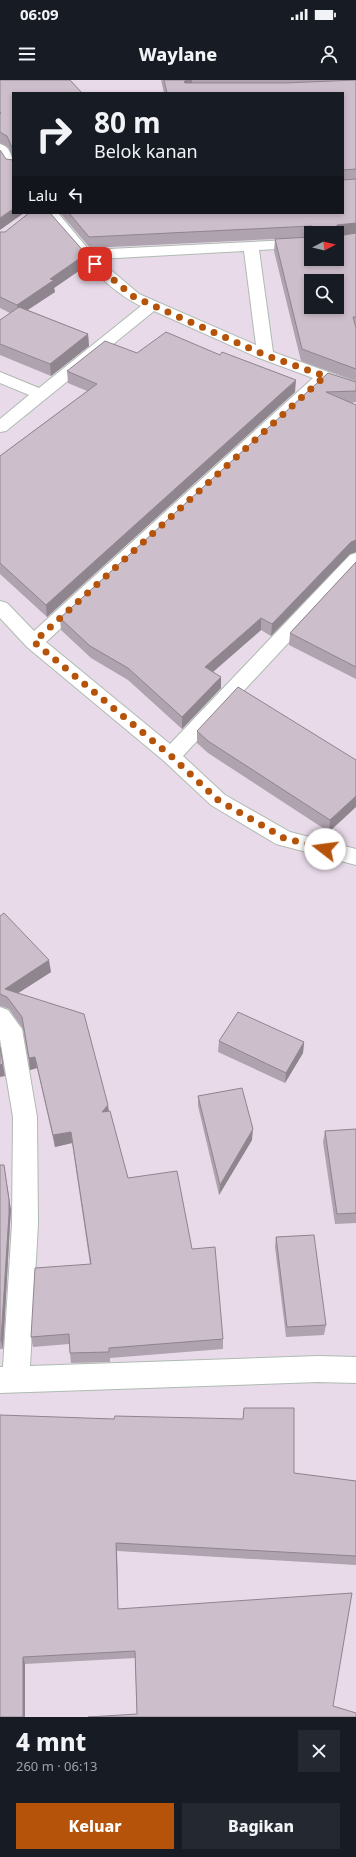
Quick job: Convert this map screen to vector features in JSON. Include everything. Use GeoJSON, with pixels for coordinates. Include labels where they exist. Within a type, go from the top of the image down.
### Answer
{"type":"FeatureCollection","features":[{"type":"Feature","properties":{"kind":"street"},"geometry":{"type":"LineString","coordinates":[[0,148],[12,165]]}},
{"type":"Feature","properties":{"kind":"street"},"geometry":{"type":"LineString","coordinates":[[51,214],[85,255],[134,297],[265,355],[356,388]]}},
{"type":"Feature","properties":{"kind":"street"},"geometry":{"type":"LineString","coordinates":[[85,255],[304,243]]}},
{"type":"Feature","properties":{"kind":"street"},"geometry":{"type":"LineString","coordinates":[[251,247],[265,355]]}},
{"type":"Feature","properties":{"kind":"street"},"geometry":{"type":"LineString","coordinates":[[0,427],[152,305]]}},
{"type":"Feature","properties":{"kind":"street"},"geometry":{"type":"LineString","coordinates":[[34,642],[325,376]]}},
{"type":"Feature","properties":{"kind":"street"},"geometry":{"type":"LineString","coordinates":[[0,377],[40,394]]}},
{"type":"Feature","properties":{"kind":"street"},"geometry":{"type":"LineString","coordinates":[[171,756],[356,559]]}},
{"type":"Feature","properties":{"kind":"street"},"geometry":{"type":"LineString","coordinates":[[0,607],[34,642],[171,756],[218,800],[284,838],[355,855]]}},
{"type":"Feature","properties":{"kind":"street"},"geometry":{"type":"LineString","coordinates":[[0,1017],[10,1029],[25,1117],[25,1224],[8,1380],[318,1369],[356,1370]]}},
{"type":"Feature","properties":{"kind":"building"},"geometry":{"type":"Polygon","coordinates":[[[0,80],[70,80],[81,92],[12,92],[12,148],[7,136],[0,132],[0,80]]]}},
{"type":"Feature","properties":{"kind":"building"},"geometry":{"type":"Polygon","coordinates":[[[164,80],[186,80],[184,82],[185,83],[285,83],[356,80],[356,169],[344,170],[344,92],[167,92],[164,80]]]}},
{"type":"Feature","properties":{"kind":"building"},"geometry":{"type":"Polygon","coordinates":[[[0,150],[6,159],[12,160],[12,210],[0,218],[0,150]]]}},
{"type":"Feature","properties":{"kind":"building"},"geometry":{"type":"Polygon","coordinates":[[[356,179],[356,223],[337,226],[304,226],[89,237],[70,214],[194,214],[344,214],[344,180],[356,179]]]}},
{"type":"Feature","properties":{"kind":"building"},"geometry":{"type":"Polygon","coordinates":[[[28,214],[51,214],[86,254],[50,279],[54,280],[17,305],[0,297],[0,232],[5,232],[28,214]]]}},
{"type":"Feature","properties":{"kind":"building"},"geometry":{"type":"Polygon","coordinates":[[[356,233],[356,317],[353,317],[356,328],[356,369],[302,349],[275,239],[304,237],[304,266],[344,266],[344,235],[356,233]]]}},
{"type":"Feature","properties":{"kind":"building"},"geometry":{"type":"Polygon","coordinates":[[[19,307],[88,334],[50,364],[0,344],[0,320],[19,307]]]}},
{"type":"Feature","properties":{"kind":"building"},"geometry":{"type":"Polygon","coordinates":[[[166,332],[220,355],[222,352],[296,380],[46,605],[0,563],[0,456],[97,384],[67,371],[105,341],[137,353],[166,332]]]}},
{"type":"Feature","properties":{"kind":"building"},"geometry":{"type":"Polygon","coordinates":[[[328,373],[356,382],[356,391],[326,392],[356,405],[356,540],[351,542],[272,624],[261,618],[205,667],[221,677],[182,717],[128,668],[90,646],[60,618],[328,373]]]}},
{"type":"Feature","properties":{"kind":"building"},"geometry":{"type":"Polygon","coordinates":[[[356,562],[356,667],[290,633],[356,562]]]}},
{"type":"Feature","properties":{"kind":"building"},"geometry":{"type":"Polygon","coordinates":[[[238,687],[356,760],[356,796],[330,820],[208,741],[197,731],[238,687]]]}},
{"type":"Feature","properties":{"kind":"building"},"geometry":{"type":"Polygon","coordinates":[[[4,913],[49,960],[5,989],[84,1014],[108,1105],[102,1112],[110,1111],[128,1178],[177,1171],[192,1249],[215,1247],[223,1339],[109,1348],[109,1352],[70,1353],[69,1334],[31,1337],[35,1268],[91,1264],[71,1132],[53,1135],[35,1057],[29,1058],[22,1017],[7,997],[0,994],[0,916],[4,913]]]}},
{"type":"Feature","properties":{"kind":"building"},"geometry":{"type":"Polygon","coordinates":[[[238,1012],[304,1042],[286,1073],[219,1041],[238,1012]]]}},
{"type":"Feature","properties":{"kind":"building"},"geometry":{"type":"Polygon","coordinates":[[[0,1047],[3,1064],[0,1065],[0,1047]]]}},
{"type":"Feature","properties":{"kind":"building"},"geometry":{"type":"Polygon","coordinates":[[[242,1088],[253,1129],[220,1185],[198,1096],[242,1088]]]}},
{"type":"Feature","properties":{"kind":"building"},"geometry":{"type":"Polygon","coordinates":[[[356,1129],[356,1213],[337,1214],[325,1131],[356,1129]]]}},
{"type":"Feature","properties":{"kind":"building"},"geometry":{"type":"Polygon","coordinates":[[[0,1165],[4,1165],[9,1200],[1,1340],[0,1340],[0,1165]]]}},
{"type":"Feature","properties":{"kind":"building"},"geometry":{"type":"Polygon","coordinates":[[[314,1235],[326,1325],[287,1327],[276,1237],[314,1235]]]}},
{"type":"Feature","properties":{"kind":"building"},"geometry":{"type":"Polygon","coordinates":[[[244,1408],[294,1408],[294,1473],[356,1481],[356,1556],[116,1543],[118,1609],[352,1593],[333,1706],[356,1713],[356,1717],[88,1717],[137,1714],[135,1651],[23,1657],[23,1717],[0,1717],[0,1415],[114,1419],[115,1416],[243,1419],[244,1408]]]}},
{"type":"Feature","properties":{"kind":"route"},"geometry":{"type":"LineString","coordinates":[[95,264],[134,297],[265,355],[325,376],[34,642],[171,756],[218,800],[284,838],[325,849]]}}]}
